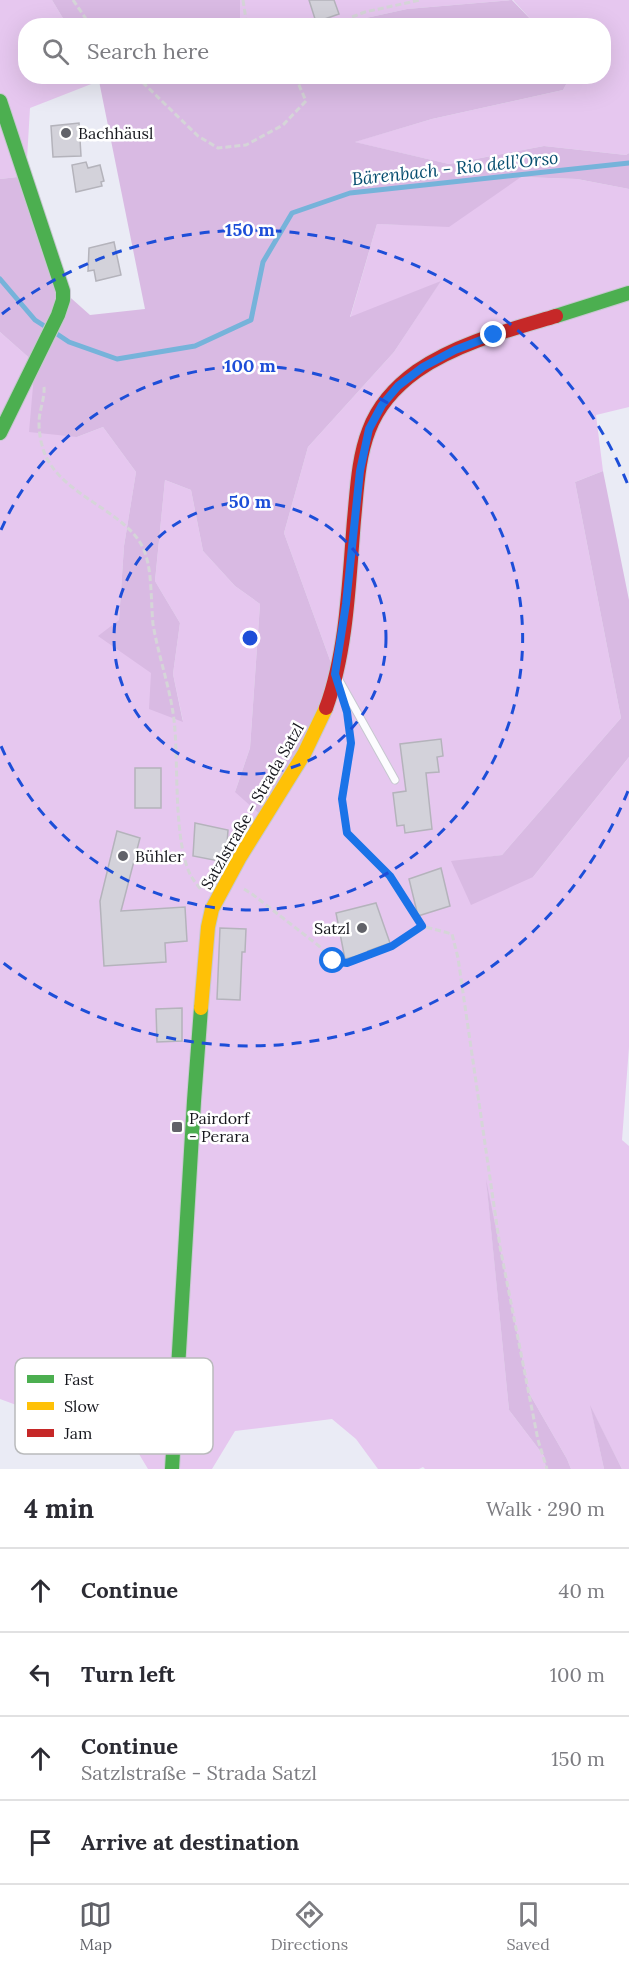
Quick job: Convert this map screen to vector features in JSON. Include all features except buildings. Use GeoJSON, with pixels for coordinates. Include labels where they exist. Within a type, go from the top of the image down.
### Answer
{"type":"FeatureCollection","features":[{"type":"Feature","properties":{"kind":"street"},"geometry":{"type":"LineString","coordinates":[[0,101],[63,291],[63,300],[58,315],[0,433]]}},
{"type":"Feature","properties":{"kind":"street","name":"Satzlstraße - Strada Satzl"},"geometry":{"type":"LineString","coordinates":[[180,1358],[194,1101],[208,927],[212,909],[221,891],[309,746],[327,704],[335,674],[346,604],[360,471],[369,429],[382,405],[398,386],[423,367],[455,350],[494,335],[629,293]]}},
{"type":"Feature","properties":{"kind":"street","name":"Satzlstraße - Strada Satzl"},"geometry":{"type":"LineString","coordinates":[[172,1469],[173,1454]]}},
{"type":"Feature","properties":{"kind":"lane"},"geometry":{"type":"LineString","coordinates":[[335,674],[395,780]]}},
{"type":"Feature","properties":{"kind":"path"},"geometry":{"type":"LineString","coordinates":[[73,0],[85,18]]}},
{"type":"Feature","properties":{"kind":"path"},"geometry":{"type":"LineString","coordinates":[[243,0],[246,18]]}},
{"type":"Feature","properties":{"kind":"path"},"geometry":{"type":"LineString","coordinates":[[352,16],[420,0]]}},
{"type":"Feature","properties":{"kind":"path"},"geometry":{"type":"LineString","coordinates":[[144,84],[198,136],[218,148],[246,145],[283,125],[306,101],[299,84]]}},
{"type":"Feature","properties":{"kind":"path"},"geometry":{"type":"LineString","coordinates":[[35,363],[45,389],[39,422],[42,447],[52,466],[77,491],[121,522],[136,537],[146,555],[154,625],[175,728],[184,856],[191,876],[204,895],[238,886],[252,894],[319,946],[333,961],[347,963],[392,946],[422,926]]}},
{"type":"Feature","properties":{"kind":"path"},"geometry":{"type":"LineString","coordinates":[[348,722],[351,743],[342,799],[347,833],[390,876],[422,926],[452,934],[460,970],[500,1247],[538,1440],[547,1469]]}},
{"type":"Feature","properties":{"kind":"shaded area"},"geometry":{"type":"Polygon","coordinates":[[[0,0],[52,0],[63,18],[18,18],[18,84],[91,84],[30,108],[26,176],[0,179],[0,0]]]}},
{"type":"Feature","properties":{"kind":"shaded area"},"geometry":{"type":"Polygon","coordinates":[[[52,0],[240,0],[240,18],[63,18],[52,0]]]}},
{"type":"Feature","properties":{"kind":"shaded area"},"geometry":{"type":"Polygon","coordinates":[[[240,0],[512,0],[407,9],[366,18],[240,18],[240,0]]]}},
{"type":"Feature","properties":{"kind":"shaded area"},"geometry":{"type":"Polygon","coordinates":[[[512,0],[529,18],[366,18],[407,9],[512,0]]]}},
{"type":"Feature","properties":{"kind":"shaded area"},"geometry":{"type":"Polygon","coordinates":[[[513,0],[629,0],[629,153],[626,155],[544,146],[449,164],[354,142],[432,119],[563,90],[566,84],[611,84],[611,18],[530,18],[513,0]]]}},
{"type":"Feature","properties":{"kind":"shaded area"},"geometry":{"type":"Polygon","coordinates":[[[100,84],[566,84],[563,90],[432,119],[355,142],[449,164],[544,146],[626,155],[629,153],[629,189],[577,179],[521,177],[449,227],[377,224],[350,317],[441,281],[394,352],[308,447],[284,533],[335,674],[264,818],[235,792],[250,748],[260,604],[235,586],[203,551],[191,490],[165,480],[155,581],[180,623],[173,674],[183,722],[149,709],[151,673],[98,636],[119,620],[124,546],[136,472],[103,427],[77,437],[29,432],[35,363],[0,332],[0,179],[26,176],[63,291],[90,315],[145,309],[100,84]]]}},
{"type":"Feature","properties":{"kind":"shaded area"},"geometry":{"type":"Polygon","coordinates":[[[520,177],[577,179],[629,189],[629,407],[596,415],[603,471],[575,482],[621,718],[502,855],[452,862],[533,877],[629,757],[629,1047],[622,1140],[629,1146],[629,1469],[622,1469],[591,1408],[604,1469],[571,1469],[529,1393],[487,1187],[509,1410],[544,1456],[546,1469],[425,1469],[423,1467],[419,1469],[378,1469],[356,1439],[332,1419],[235,1431],[212,1469],[148,1469],[139,1454],[213,1454],[213,1358],[15,1358],[15,1405],[0,1399],[0,332],[35,363],[77,437],[103,427],[136,472],[124,546],[119,620],[183,721],[173,674],[180,623],[155,581],[165,480],[191,490],[203,551],[235,586],[260,604],[250,748],[235,792],[335,674],[284,533],[308,447],[394,352],[440,282],[350,318],[377,224],[445,226],[520,177]]]}},
{"type":"Feature","properties":{"kind":"shaded area"},"geometry":{"type":"Polygon","coordinates":[[[603,471],[629,600],[629,757],[533,877],[471,905],[451,861],[502,855],[621,718],[575,482],[603,471]]]}},
{"type":"Feature","properties":{"kind":"shaded area"},"geometry":{"type":"Polygon","coordinates":[[[486,1179],[529,1393],[571,1469],[546,1469],[544,1456],[509,1410],[486,1179]]]}},
{"type":"Feature","properties":{"kind":"shaded area"},"geometry":{"type":"Polygon","coordinates":[[[590,1405],[622,1469],[604,1469],[590,1405]]]}},
{"type":"Feature","properties":{"kind":"waterway","name":"Bärenbach - Rio dell’Orso"},"geometry":{"type":"LineString","coordinates":[[54,332],[69,342],[117,359],[195,346],[251,320],[263,262],[292,213],[350,193],[629,163]]}},
{"type":"Feature","properties":{"kind":"waterway","name":"Bärenbach - Rio dell’Orso"},"geometry":{"type":"LineString","coordinates":[[0,279],[35,320],[46,327]]}},
{"type":"Feature","properties":{"kind":"traffic: fast"},"geometry":{"type":"LineString","coordinates":[[0,101],[63,291],[63,300],[58,315],[0,433]]}},
{"type":"Feature","properties":{"kind":"traffic: fast"},"geometry":{"type":"LineString","coordinates":[[556,316],[629,293]]}},
{"type":"Feature","properties":{"kind":"traffic: fast"},"geometry":{"type":"LineString","coordinates":[[179,1358],[201,1008]]}},
{"type":"Feature","properties":{"kind":"traffic: fast"},"geometry":{"type":"LineString","coordinates":[[172,1469],[173,1454]]}},
{"type":"Feature","properties":{"kind":"traffic: slow"},"geometry":{"type":"LineString","coordinates":[[201,1008],[208,927],[212,909],[240,857],[304,754],[326,708]]}},
{"type":"Feature","properties":{"kind":"traffic: jam"},"geometry":{"type":"LineString","coordinates":[[326,708],[339,663],[343,639],[360,463],[365,441],[377,413],[402,383],[433,361],[484,338],[556,316]]}},
{"type":"Feature","properties":{"kind":"place","name":"Bachhäusl"},"geometry":{"type":"Point","coordinates":[66,133]}},
{"type":"Feature","properties":{"kind":"place","name":"Bühler"},"geometry":{"type":"Point","coordinates":[123,856]}},
{"type":"Feature","properties":{"kind":"place","name":"Satzl"},"geometry":{"type":"Point","coordinates":[362,928]}},
{"type":"Feature","properties":{"kind":"place","name":"Pairdorf - Perara"},"geometry":{"type":"Point","coordinates":[177,1127]}},
{"type":"Feature","properties":{"kind":"route"},"geometry":{"type":"LineString","coordinates":[[333,961],[347,963],[392,946],[422,926],[390,876],[347,833],[342,799],[351,743],[347,712],[335,674],[346,604],[360,471],[369,429],[382,405],[398,386],[423,367],[455,350],[494,335]]}}]}
